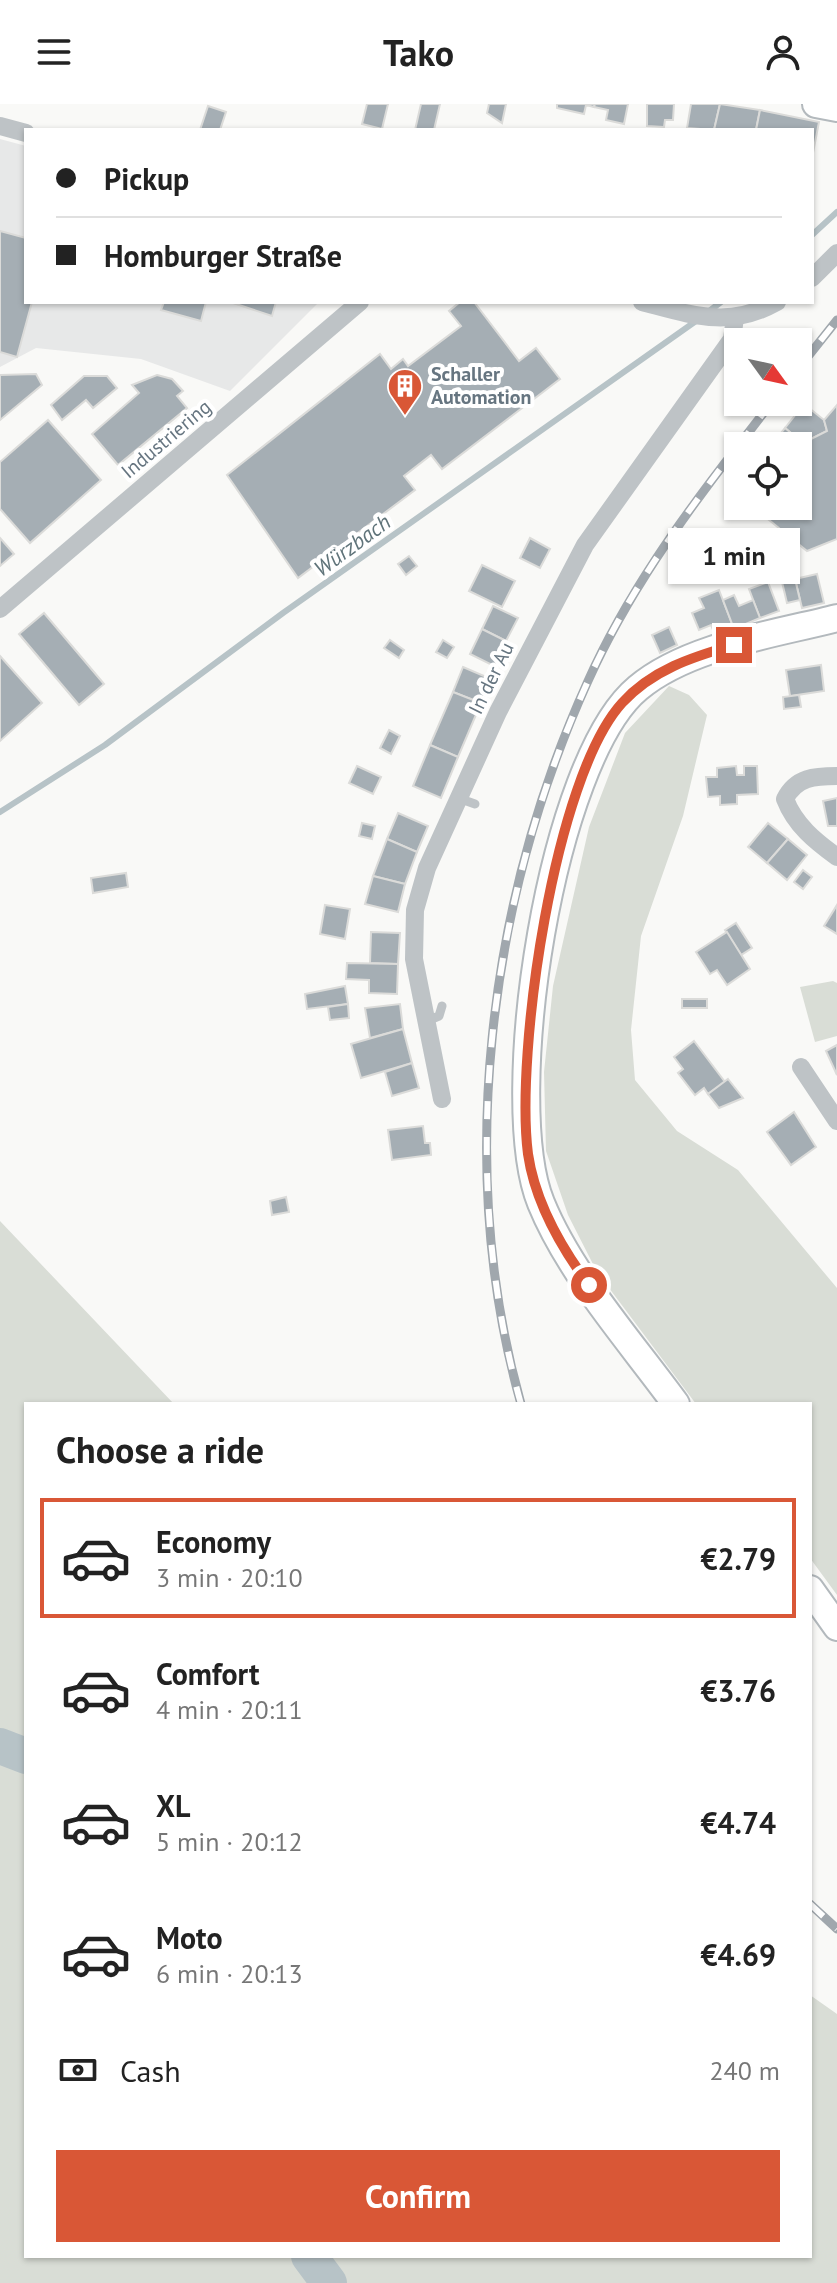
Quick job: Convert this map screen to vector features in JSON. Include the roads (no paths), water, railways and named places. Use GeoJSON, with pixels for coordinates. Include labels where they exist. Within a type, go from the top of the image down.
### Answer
{"type":"FeatureCollection","features":[{"type":"Feature","properties":{"kind":"main road"},"geometry":{"type":"LineString","coordinates":[[816,104],[837,108]]}},
{"type":"Feature","properties":{"kind":"main road"},"geometry":{"type":"LineString","coordinates":[[675,1402],[555,1234],[540,1200],[528,1156],[525,1075],[532,1001],[552,882],[574,804],[606,726],[620,706],[655,675],[695,657],[837,618]]}},
{"type":"Feature","properties":{"kind":"main road"},"geometry":{"type":"LineString","coordinates":[[812,1592],[837,1627]]}},
{"type":"Feature","properties":{"kind":"street"},"geometry":{"type":"LineString","coordinates":[[0,126],[24,132]]}},
{"type":"Feature","properties":{"kind":"street"},"geometry":{"type":"LineString","coordinates":[[814,276],[837,253]]}},
{"type":"Feature","properties":{"kind":"street","name":"Industriering"},"geometry":{"type":"LineString","coordinates":[[0,609],[358,304]]}},
{"type":"Feature","properties":{"kind":"street"},"geometry":{"type":"LineString","coordinates":[[649,304],[714,318],[735,318],[772,304]]}},
{"type":"Feature","properties":{"kind":"street","name":"In der Au"},"geometry":{"type":"LineString","coordinates":[[442,1099],[414,959],[415,910],[427,868],[467,801],[554,599],[585,545],[732,339],[735,318]]}},
{"type":"Feature","properties":{"kind":"street"},"geometry":{"type":"LineString","coordinates":[[837,776],[799,781],[790,788],[785,799],[790,812],[803,829],[837,857]]}},
{"type":"Feature","properties":{"kind":"street"},"geometry":{"type":"LineString","coordinates":[[801,1067],[837,1121]]}},
{"type":"Feature","properties":{"kind":"lane"},"geometry":{"type":"LineString","coordinates":[[427,1021],[439,1016],[442,1006]]}},
{"type":"Feature","properties":{"kind":"waterway","name":"Würzbach"},"geometry":{"type":"LineString","coordinates":[[814,233],[837,212]]}},
{"type":"Feature","properties":{"kind":"waterway","name":"Würzbach"},"geometry":{"type":"LineString","coordinates":[[708,312],[718,304]]}},
{"type":"Feature","properties":{"kind":"waterway","name":"Würzbach"},"geometry":{"type":"LineString","coordinates":[[0,812],[105,745],[283,613],[696,321]]}},
{"type":"Feature","properties":{"kind":"waterway"},"geometry":{"type":"LineString","coordinates":[[0,1746],[24,1755]]}},
{"type":"Feature","properties":{"kind":"waterway"},"geometry":{"type":"LineString","coordinates":[[310,2258],[329,2283]]}},
{"type":"Feature","properties":{"kind":"railway"},"geometry":{"type":"LineString","coordinates":[[812,351],[837,320]]}},
{"type":"Feature","properties":{"kind":"railway"},"geometry":{"type":"LineString","coordinates":[[749,432],[761,416]]}},
{"type":"Feature","properties":{"kind":"railway"},"geometry":{"type":"LineString","coordinates":[[521,1402],[501,1314],[490,1223],[487,1130],[492,1037],[505,944],[526,854],[554,766],[588,681],[637,589],[724,465]]}},
{"type":"Feature","properties":{"kind":"railway"},"geometry":{"type":"LineString","coordinates":[[812,1906],[837,1929]]}},
{"type":"Feature","properties":{"kind":"place","name":"Schaller Automation"},"geometry":{"type":"Point","coordinates":[405,417]}}]}
